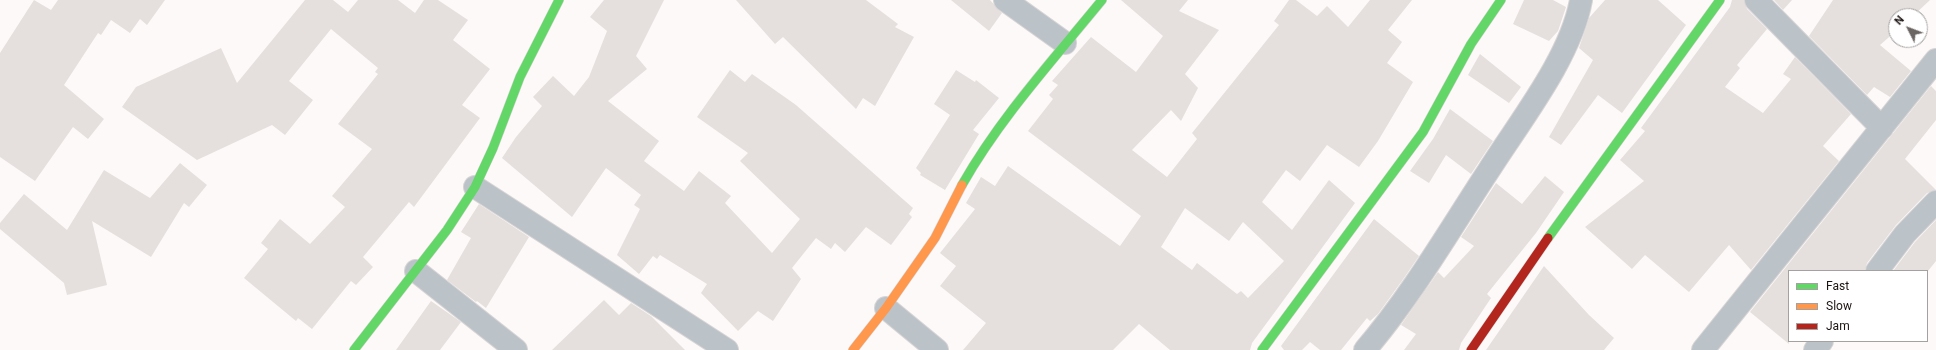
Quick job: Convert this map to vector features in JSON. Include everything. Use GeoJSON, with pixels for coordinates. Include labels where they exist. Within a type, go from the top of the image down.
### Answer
{"type":"FeatureCollection","features":[{"type":"Feature","properties":{"kind":"street"},"geometry":{"type":"LineString","coordinates":[[354,350],[448,230],[475,187],[493,148],[520,77],[559,0]]}},
{"type":"Feature","properties":{"kind":"street"},"geometry":{"type":"LineString","coordinates":[[1005,0],[1066,44]]}},
{"type":"Feature","properties":{"kind":"street"},"geometry":{"type":"LineString","coordinates":[[853,350],[886,308],[935,238],[954,199],[977,158],[1004,119],[1102,0]]}},
{"type":"Feature","properties":{"kind":"street"},"geometry":{"type":"LineString","coordinates":[[1262,350],[1423,132],[1471,44],[1501,0]]}},
{"type":"Feature","properties":{"kind":"street"},"geometry":{"type":"LineString","coordinates":[[1367,349],[1435,253],[1551,74],[1570,36],[1581,0]]}},
{"type":"Feature","properties":{"kind":"street"},"geometry":{"type":"LineString","coordinates":[[1471,350],[1578,194],[1720,0]]}},
{"type":"Feature","properties":{"kind":"street"},"geometry":{"type":"LineString","coordinates":[[1756,0],[1882,128]]}},
{"type":"Feature","properties":{"kind":"street"},"geometry":{"type":"LineString","coordinates":[[1703,350],[1936,60]]}},
{"type":"Feature","properties":{"kind":"street"},"geometry":{"type":"LineString","coordinates":[[475,187],[727,350]]}},
{"type":"Feature","properties":{"kind":"street"},"geometry":{"type":"LineString","coordinates":[[1877,270],[1905,234],[1936,202]]}},
{"type":"Feature","properties":{"kind":"street"},"geometry":{"type":"LineString","coordinates":[[416,271],[516,350]]}},
{"type":"Feature","properties":{"kind":"street"},"geometry":{"type":"LineString","coordinates":[[886,308],[937,350]]}},
{"type":"Feature","properties":{"kind":"street"},"geometry":{"type":"LineString","coordinates":[[1815,350],[1821,342]]}},
{"type":"Feature","properties":{"kind":"building"},"geometry":{"type":"Polygon","coordinates":[[[34,0],[51,10],[58,0],[165,0],[147,25],[140,19],[130,33],[111,20],[101,35],[98,33],[64,85],[104,119],[88,139],[73,127],[35,181],[0,157],[0,53],[34,0]]]}},
{"type":"Feature","properties":{"kind":"building"},"geometry":{"type":"Polygon","coordinates":[[[305,0],[333,0],[348,12],[358,0],[398,0],[415,13],[424,0],[438,0],[468,20],[453,40],[490,69],[462,105],[480,118],[414,207],[409,202],[363,257],[373,267],[356,285],[351,281],[312,329],[298,318],[296,321],[244,278],[268,249],[261,243],[280,219],[310,244],[345,207],[332,196],[372,149],[338,124],[378,74],[375,72],[378,68],[331,29],[289,81],[313,100],[285,135],[272,125],[197,160],[122,107],[136,87],[221,48],[237,83],[305,0]]]}},
{"type":"Feature","properties":{"kind":"building"},"geometry":{"type":"Polygon","coordinates":[[[604,0],[664,0],[636,56],[647,69],[608,101],[659,141],[644,161],[684,191],[699,171],[731,196],[725,203],[772,253],[800,219],[740,161],[748,153],[697,117],[730,70],[745,82],[752,74],[796,105],[913,208],[909,214],[912,217],[891,245],[866,227],[845,252],[835,243],[831,249],[816,238],[792,268],[801,279],[773,321],[758,311],[738,331],[701,293],[707,284],[660,255],[657,259],[653,256],[639,274],[617,255],[640,209],[634,205],[641,195],[606,168],[572,217],[502,158],[516,137],[542,106],[533,97],[553,76],[574,96],[589,77],[607,31],[590,17],[604,0]]]}},
{"type":"Feature","properties":{"kind":"building"},"geometry":{"type":"Polygon","coordinates":[[[736,0],[866,0],[898,24],[895,27],[914,37],[875,106],[863,98],[856,109],[783,37],[775,44],[736,0]]]}},
{"type":"Feature","properties":{"kind":"building"},"geometry":{"type":"Polygon","coordinates":[[[951,0],[990,0],[1002,13],[989,31],[951,0]]]}},
{"type":"Feature","properties":{"kind":"building"},"geometry":{"type":"Polygon","coordinates":[[[1121,0],[1188,0],[1179,11],[1219,30],[1185,74],[1198,88],[1181,121],[1171,110],[1132,150],[1167,177],[1197,139],[1192,133],[1279,25],[1274,21],[1289,0],[1296,0],[1317,16],[1327,6],[1348,27],[1370,0],[1412,0],[1388,30],[1402,42],[1387,63],[1413,82],[1378,141],[1359,167],[1327,145],[1300,181],[1286,170],[1262,202],[1292,230],[1329,180],[1355,203],[1252,343],[1250,350],[1170,350],[1139,324],[1113,350],[963,350],[986,323],[940,286],[956,266],[940,253],[975,209],[966,203],[981,177],[995,186],[1008,166],[1120,246],[1141,216],[1028,131],[1053,99],[1049,95],[1058,85],[1052,81],[1091,37],[1136,72],[1163,36],[1121,0]],[[1185,208],[1161,247],[1192,270],[1197,263],[1237,294],[1241,291],[1248,298],[1284,261],[1243,222],[1229,241],[1185,208]]]}},
{"type":"Feature","properties":{"kind":"building"},"geometry":{"type":"Polygon","coordinates":[[[1524,0],[1553,0],[1566,7],[1558,31],[1549,41],[1513,24],[1524,0]]]}},
{"type":"Feature","properties":{"kind":"building"},"geometry":{"type":"Polygon","coordinates":[[[1605,0],[1658,0],[1686,25],[1622,113],[1598,95],[1561,145],[1549,137],[1593,60],[1579,48],[1589,18],[1605,0]]]}},
{"type":"Feature","properties":{"kind":"building"},"geometry":{"type":"Polygon","coordinates":[[[1732,0],[1744,0],[1747,9],[1767,29],[1737,65],[1740,68],[1725,87],[1763,113],[1791,79],[1783,74],[1795,57],[1851,114],[1823,146],[1839,161],[1751,270],[1729,245],[1689,292],[1645,255],[1632,269],[1585,227],[1644,181],[1620,160],[1645,131],[1641,128],[1730,7],[1732,0]]]}},
{"type":"Feature","properties":{"kind":"building"},"geometry":{"type":"Polygon","coordinates":[[[1774,0],[1792,0],[1783,10],[1774,0]]]}},
{"type":"Feature","properties":{"kind":"building"},"geometry":{"type":"Polygon","coordinates":[[[1833,0],[1930,0],[1922,8],[1888,8],[1888,38],[1880,45],[1911,71],[1890,97],[1874,87],[1867,95],[1809,36],[1833,0]]]}},
{"type":"Feature","properties":{"kind":"building"},"geometry":{"type":"Polygon","coordinates":[[[1480,54],[1521,87],[1509,103],[1468,75],[1480,54]]]}},
{"type":"Feature","properties":{"kind":"building"},"geometry":{"type":"Polygon","coordinates":[[[956,70],[975,82],[976,80],[999,98],[973,130],[979,134],[945,190],[920,175],[921,173],[916,168],[950,115],[934,104],[956,70]]]}},
{"type":"Feature","properties":{"kind":"building"},"geometry":{"type":"Polygon","coordinates":[[[1931,86],[1936,91],[1936,120],[1905,159],[1936,190],[1927,193],[1896,225],[1867,263],[1865,270],[1788,270],[1789,344],[1750,312],[1931,86]]]}},
{"type":"Feature","properties":{"kind":"building"},"geometry":{"type":"Polygon","coordinates":[[[1450,109],[1493,141],[1471,174],[1446,155],[1429,183],[1410,171],[1433,139],[1450,109]]]}},
{"type":"Feature","properties":{"kind":"building"},"geometry":{"type":"Polygon","coordinates":[[[180,163],[207,185],[189,207],[184,203],[151,257],[92,221],[107,285],[67,295],[64,283],[0,229],[0,223],[24,194],[67,230],[104,170],[150,198],[180,163]]]}},
{"type":"Feature","properties":{"kind":"building"},"geometry":{"type":"Polygon","coordinates":[[[1545,176],[1564,192],[1536,233],[1487,294],[1491,298],[1461,343],[1459,350],[1404,350],[1416,334],[1401,325],[1438,272],[1444,278],[1474,246],[1461,237],[1496,183],[1522,204],[1545,176]]]}},
{"type":"Feature","properties":{"kind":"building"},"geometry":{"type":"Polygon","coordinates":[[[479,204],[529,237],[486,308],[447,280],[471,238],[461,232],[479,204]]]}},
{"type":"Feature","properties":{"kind":"building"},"geometry":{"type":"Polygon","coordinates":[[[1374,219],[1419,256],[1404,278],[1378,314],[1370,321],[1367,318],[1341,350],[1320,350],[1310,342],[1302,350],[1284,350],[1281,346],[1374,219]]]}},
{"type":"Feature","properties":{"kind":"building"},"geometry":{"type":"Polygon","coordinates":[[[1936,220],[1936,261],[1928,271],[1894,270],[1915,242],[1936,220]]]}},
{"type":"Feature","properties":{"kind":"building"},"geometry":{"type":"Polygon","coordinates":[[[1544,266],[1589,315],[1614,338],[1604,350],[1486,350],[1544,266]]]}},
{"type":"Feature","properties":{"kind":"building"},"geometry":{"type":"Polygon","coordinates":[[[604,300],[619,315],[631,303],[651,316],[685,350],[552,350],[604,300]]]}},
{"type":"Feature","properties":{"kind":"building"},"geometry":{"type":"Polygon","coordinates":[[[431,301],[461,322],[440,350],[396,350],[431,301]]]}},
{"type":"Feature","properties":{"kind":"traffic: fast"},"geometry":{"type":"LineString","coordinates":[[354,350],[447,230],[475,187],[493,148],[520,77],[559,0]]}},
{"type":"Feature","properties":{"kind":"traffic: fast"},"geometry":{"type":"LineString","coordinates":[[962,185],[977,160],[1010,113],[1102,0]]}},
{"type":"Feature","properties":{"kind":"traffic: fast"},"geometry":{"type":"LineString","coordinates":[[1262,350],[1423,132],[1471,44],[1501,0]]}},
{"type":"Feature","properties":{"kind":"traffic: fast"},"geometry":{"type":"LineString","coordinates":[[1548,238],[1720,0]]}},
{"type":"Feature","properties":{"kind":"traffic: slow"},"geometry":{"type":"LineString","coordinates":[[853,350],[886,308],[935,238],[962,185]]}},
{"type":"Feature","properties":{"kind":"traffic: jam"},"geometry":{"type":"LineString","coordinates":[[1471,350],[1548,238]]}}]}
